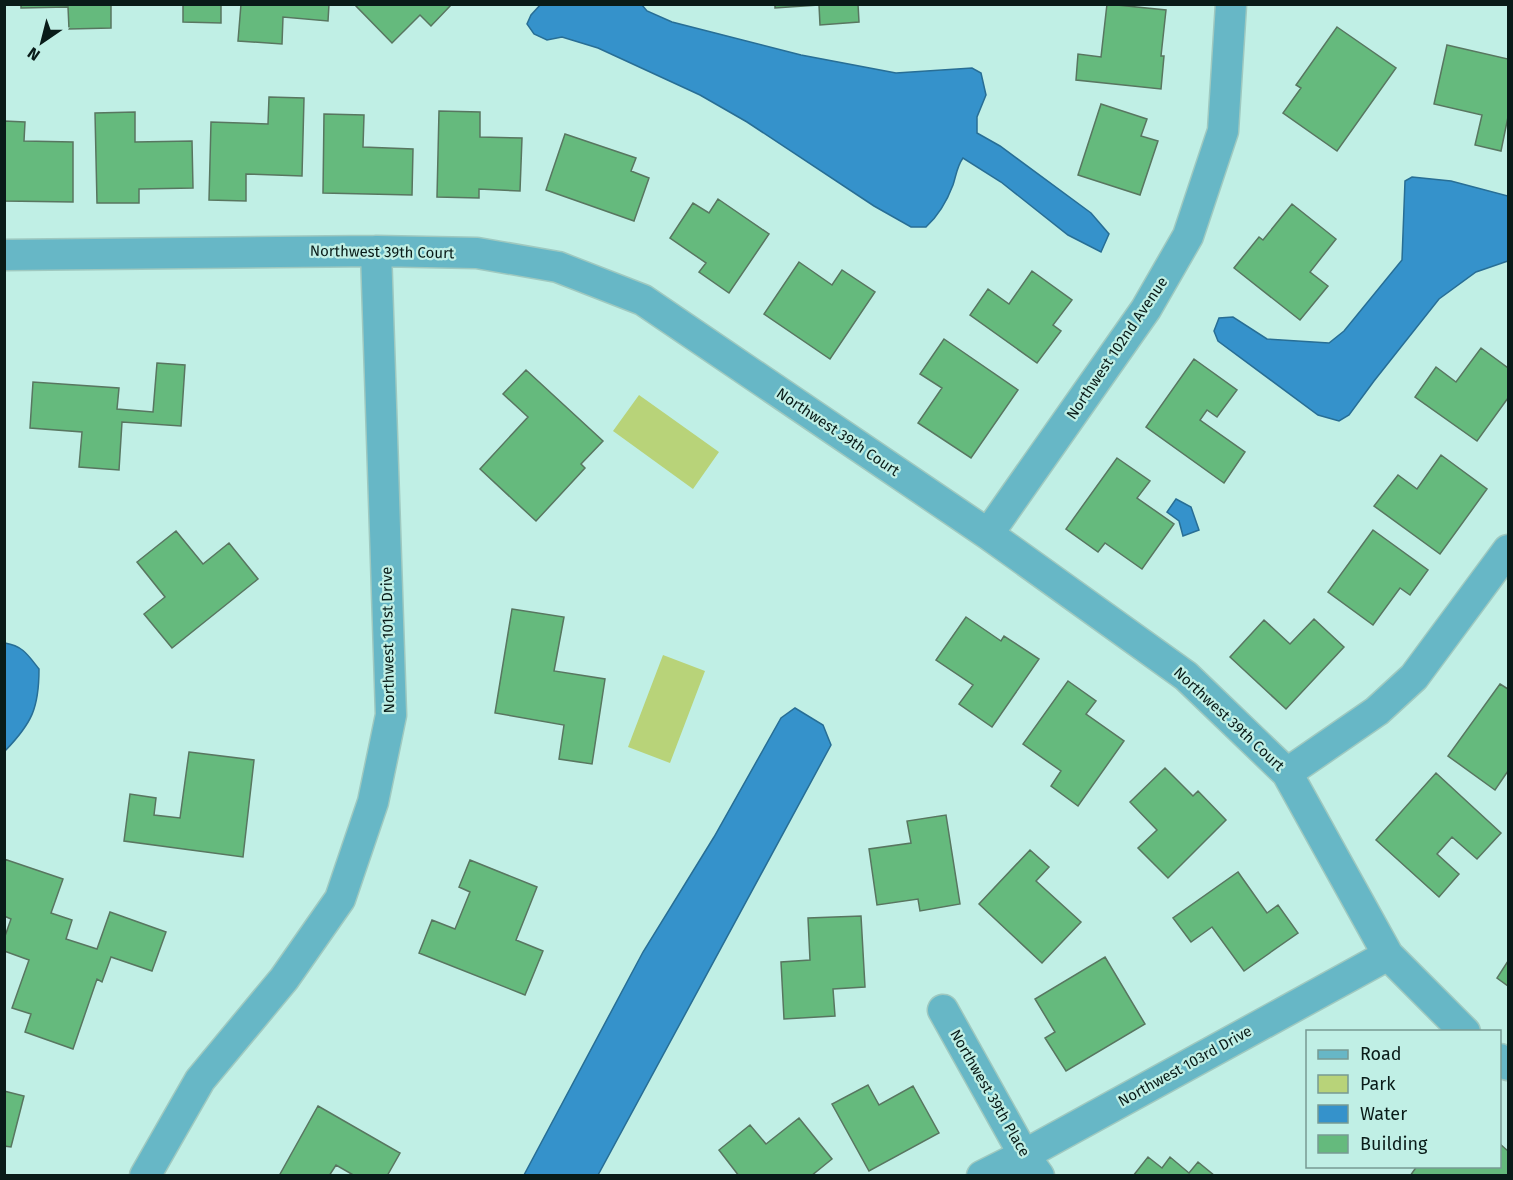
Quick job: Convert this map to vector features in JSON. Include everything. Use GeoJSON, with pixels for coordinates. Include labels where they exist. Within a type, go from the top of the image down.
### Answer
{"type":"FeatureCollection","features":[{"type":"Feature","properties":{"kind":"street","name":"Northwest 102nd Avenue"},"geometry":{"type":"LineString","coordinates":[[988,534],[1146,309],[1188,236],[1222,131],[1231,4]]}},
{"type":"Feature","properties":{"kind":"street","name":"Northwest 39th Court"},"geometry":{"type":"LineString","coordinates":[[4,255],[376,251],[477,253],[558,267],[643,300],[988,534],[1186,676],[1287,773],[1388,955],[1463,1030]]}},
{"type":"Feature","properties":{"kind":"street","name":"Northwest 101st Drive"},"geometry":{"type":"LineString","coordinates":[[145,1176],[201,1080],[284,980],[340,899],[373,802],[391,716],[376,251]]}},
{"type":"Feature","properties":{"kind":"street"},"geometry":{"type":"LineString","coordinates":[[1287,773],[1377,711],[1414,677],[1509,550]]}},
{"type":"Feature","properties":{"kind":"street","name":"Northwest 103rd Drive"},"geometry":{"type":"LineString","coordinates":[[982,1176],[1031,1165],[1388,955]]}},
{"type":"Feature","properties":{"kind":"street","name":"Northwest 39th Place"},"geometry":{"type":"LineString","coordinates":[[943,1010],[1031,1165]]}},
{"type":"Feature","properties":{"kind":"green space"},"geometry":{"type":"Polygon","coordinates":[[[639,395],[719,452],[693,489],[613,431],[639,395]]]}},
{"type":"Feature","properties":{"kind":"green space"},"geometry":{"type":"Polygon","coordinates":[[[663,655],[705,671],[670,763],[628,747],[663,655]]]}},
{"type":"Feature","properties":{"kind":"water"},"geometry":{"type":"Polygon","coordinates":[[[541,4],[642,5],[647,11],[672,22],[801,55],[896,73],[972,68],[981,73],[986,95],[977,117],[977,133],[1000,146],[1091,213],[1109,234],[1101,252],[1068,235],[1001,182],[963,158],[951,191],[938,213],[926,227],[911,227],[874,206],[747,122],[700,95],[598,48],[562,37],[547,40],[534,34],[527,24],[531,15],[541,4]]]}},
{"type":"Feature","properties":{"kind":"water"},"geometry":{"type":"Polygon","coordinates":[[[1412,177],[1451,181],[1508,196],[1508,261],[1476,272],[1439,299],[1349,415],[1339,421],[1318,415],[1218,341],[1214,331],[1219,318],[1233,317],[1267,339],[1329,343],[1344,331],[1402,260],[1405,181],[1412,177]]]}},
{"type":"Feature","properties":{"kind":"water"},"geometry":{"type":"Polygon","coordinates":[[[1176,499],[1191,507],[1199,530],[1183,536],[1179,521],[1167,512],[1176,499]]]}},
{"type":"Feature","properties":{"kind":"water"},"geometry":{"type":"Polygon","coordinates":[[[5,643],[21,649],[28,655],[39,669],[39,683],[35,705],[28,723],[5,751],[5,643]]]}},
{"type":"Feature","properties":{"kind":"water"},"geometry":{"type":"Polygon","coordinates":[[[795,708],[823,725],[831,745],[598,1175],[524,1175],[643,952],[714,837],[781,718],[795,708]]]}},
{"type":"Feature","properties":{"kind":"building"},"geometry":{"type":"Polygon","coordinates":[[[21,4],[111,4],[111,28],[69,29],[68,7],[21,8],[21,4]]]}},
{"type":"Feature","properties":{"kind":"building"},"geometry":{"type":"Polygon","coordinates":[[[183,4],[221,4],[221,23],[183,22],[183,4]]]}},
{"type":"Feature","properties":{"kind":"building"},"geometry":{"type":"Polygon","coordinates":[[[241,4],[329,4],[328,21],[283,17],[282,44],[238,41],[241,4]]]}},
{"type":"Feature","properties":{"kind":"building"},"geometry":{"type":"Polygon","coordinates":[[[357,4],[452,4],[431,26],[420,15],[392,43],[356,6],[357,4]]]}},
{"type":"Feature","properties":{"kind":"building"},"geometry":{"type":"Polygon","coordinates":[[[775,4],[858,4],[859,22],[820,25],[819,5],[775,8],[775,4]]]}},
{"type":"Feature","properties":{"kind":"building"},"geometry":{"type":"Polygon","coordinates":[[[1107,4],[1166,10],[1161,56],[1164,56],[1161,89],[1076,80],[1078,54],[1101,57],[1107,4]]]}},
{"type":"Feature","properties":{"kind":"building"},"geometry":{"type":"Polygon","coordinates":[[[1337,27],[1396,68],[1337,151],[1283,113],[1301,88],[1296,85],[1337,27]]]}},
{"type":"Feature","properties":{"kind":"building"},"geometry":{"type":"Polygon","coordinates":[[[1447,45],[1508,59],[1508,117],[1501,151],[1475,145],[1482,115],[1434,104],[1447,45]]]}},
{"type":"Feature","properties":{"kind":"building"},"geometry":{"type":"Polygon","coordinates":[[[269,97],[304,98],[302,176],[246,174],[246,201],[209,200],[211,122],[268,124],[269,97]]]}},
{"type":"Feature","properties":{"kind":"building"},"geometry":{"type":"Polygon","coordinates":[[[1101,104],[1147,119],[1141,136],[1158,141],[1140,195],[1078,175],[1101,104]]]}},
{"type":"Feature","properties":{"kind":"building"},"geometry":{"type":"Polygon","coordinates":[[[439,111],[480,112],[480,137],[522,138],[520,191],[479,189],[479,198],[437,197],[439,111]]]}},
{"type":"Feature","properties":{"kind":"building"},"geometry":{"type":"Polygon","coordinates":[[[135,112],[135,142],[192,141],[193,188],[139,189],[139,203],[97,203],[95,113],[135,112]]]}},
{"type":"Feature","properties":{"kind":"building"},"geometry":{"type":"Polygon","coordinates":[[[324,114],[364,115],[363,147],[413,149],[412,195],[323,193],[324,114]]]}},
{"type":"Feature","properties":{"kind":"building"},"geometry":{"type":"Polygon","coordinates":[[[4,121],[25,122],[24,141],[73,142],[73,202],[4,201],[4,121]]]}},
{"type":"Feature","properties":{"kind":"building"},"geometry":{"type":"Polygon","coordinates":[[[565,134],[636,158],[631,171],[649,178],[634,221],[546,190],[565,134]]]}},
{"type":"Feature","properties":{"kind":"building"},"geometry":{"type":"Polygon","coordinates":[[[718,199],[769,234],[729,293],[699,272],[706,263],[670,238],[693,203],[709,213],[718,199]]]}},
{"type":"Feature","properties":{"kind":"building"},"geometry":{"type":"Polygon","coordinates":[[[1292,204],[1336,239],[1310,272],[1328,286],[1300,320],[1234,268],[1259,237],[1263,240],[1292,204]]]}},
{"type":"Feature","properties":{"kind":"building"},"geometry":{"type":"Polygon","coordinates":[[[799,262],[832,285],[842,270],[875,292],[830,359],[764,314],[799,262]]]}},
{"type":"Feature","properties":{"kind":"building"},"geometry":{"type":"Polygon","coordinates":[[[1032,271],[1072,300],[1053,325],[1061,331],[1037,363],[970,315],[988,289],[1009,304],[1032,271]]]}},
{"type":"Feature","properties":{"kind":"building"},"geometry":{"type":"Polygon","coordinates":[[[944,339],[1018,390],[971,458],[918,423],[942,388],[920,374],[944,339]]]}},
{"type":"Feature","properties":{"kind":"building"},"geometry":{"type":"Polygon","coordinates":[[[1481,348],[1508,368],[1508,398],[1477,441],[1415,397],[1436,367],[1456,382],[1481,348]]]}},
{"type":"Feature","properties":{"kind":"building"},"geometry":{"type":"Polygon","coordinates":[[[1194,359],[1237,390],[1217,417],[1207,410],[1200,420],[1245,452],[1224,483],[1146,427],[1194,359]]]}},
{"type":"Feature","properties":{"kind":"building"},"geometry":{"type":"Polygon","coordinates":[[[157,363],[185,365],[181,426],[122,422],[119,470],[79,467],[82,432],[30,428],[33,382],[119,388],[117,409],[153,412],[157,363]]]}},
{"type":"Feature","properties":{"kind":"building"},"geometry":{"type":"Polygon","coordinates":[[[526,370],[603,441],[581,464],[585,468],[536,521],[480,469],[528,417],[503,394],[526,370]]]}},
{"type":"Feature","properties":{"kind":"building"},"geometry":{"type":"Polygon","coordinates":[[[1441,455],[1487,489],[1440,554],[1374,506],[1398,475],[1417,489],[1441,455]]]}},
{"type":"Feature","properties":{"kind":"building"},"geometry":{"type":"Polygon","coordinates":[[[1117,458],[1150,481],[1137,498],[1174,524],[1142,569],[1105,543],[1098,552],[1066,529],[1117,458]]]}},
{"type":"Feature","properties":{"kind":"building"},"geometry":{"type":"Polygon","coordinates":[[[1373,530],[1428,570],[1410,595],[1400,588],[1373,625],[1328,592],[1373,530]]]}},
{"type":"Feature","properties":{"kind":"building"},"geometry":{"type":"Polygon","coordinates":[[[176,531],[203,564],[229,543],[258,579],[172,648],[144,614],[165,597],[137,562],[176,531]]]}},
{"type":"Feature","properties":{"kind":"building"},"geometry":{"type":"Polygon","coordinates":[[[512,609],[564,617],[554,671],[605,679],[592,764],[559,759],[564,725],[495,713],[512,609]]]}},
{"type":"Feature","properties":{"kind":"building"},"geometry":{"type":"Polygon","coordinates":[[[966,617],[1001,641],[1004,636],[1039,659],[992,727],[959,704],[973,685],[936,660],[966,617]]]}},
{"type":"Feature","properties":{"kind":"building"},"geometry":{"type":"Polygon","coordinates":[[[1314,619],[1344,647],[1286,709],[1230,657],[1264,620],[1290,644],[1314,619]]]}},
{"type":"Feature","properties":{"kind":"building"},"geometry":{"type":"Polygon","coordinates":[[[1068,681],[1096,701],[1086,714],[1124,741],[1078,806],[1051,786],[1061,771],[1023,744],[1068,681]]]}},
{"type":"Feature","properties":{"kind":"building"},"geometry":{"type":"Polygon","coordinates":[[[1500,684],[1508,689],[1508,771],[1495,790],[1448,756],[1500,684]]]}},
{"type":"Feature","properties":{"kind":"building"},"geometry":{"type":"Polygon","coordinates":[[[189,752],[254,760],[243,857],[124,841],[130,794],[156,798],[154,815],[180,818],[189,752]]]}},
{"type":"Feature","properties":{"kind":"building"},"geometry":{"type":"Polygon","coordinates":[[[1165,768],[1193,796],[1198,791],[1226,820],[1168,878],[1138,848],[1157,830],[1130,802],[1165,768]]]}},
{"type":"Feature","properties":{"kind":"building"},"geometry":{"type":"Polygon","coordinates":[[[1436,773],[1501,833],[1477,859],[1452,837],[1437,854],[1459,874],[1439,897],[1376,840],[1436,773]]]}},
{"type":"Feature","properties":{"kind":"building"},"geometry":{"type":"Polygon","coordinates":[[[946,815],[960,904],[920,911],[918,899],[877,905],[869,849],[911,843],[907,821],[946,815]]]}},
{"type":"Feature","properties":{"kind":"building"},"geometry":{"type":"Polygon","coordinates":[[[1030,850],[1049,867],[1036,881],[1081,922],[1042,963],[979,904],[1030,850]]]}},
{"type":"Feature","properties":{"kind":"building"},"geometry":{"type":"Polygon","coordinates":[[[4,859],[63,879],[51,913],[72,920],[66,939],[97,949],[110,912],[166,932],[152,971],[111,957],[102,982],[97,979],[73,1049],[25,1032],[31,1014],[12,1008],[29,960],[4,951],[4,939],[11,919],[4,916],[4,859]]]}},
{"type":"Feature","properties":{"kind":"building"},"geometry":{"type":"Polygon","coordinates":[[[470,860],[537,887],[516,940],[543,951],[525,995],[419,953],[432,920],[455,929],[470,892],[459,887],[470,860]]]}},
{"type":"Feature","properties":{"kind":"building"},"geometry":{"type":"Polygon","coordinates":[[[1238,872],[1267,913],[1278,905],[1298,933],[1244,971],[1212,927],[1191,942],[1173,918],[1238,872]]]}},
{"type":"Feature","properties":{"kind":"building"},"geometry":{"type":"Polygon","coordinates":[[[861,916],[865,987],[833,989],[835,1016],[784,1019],[781,962],[810,960],[808,918],[861,916]]]}},
{"type":"Feature","properties":{"kind":"building"},"geometry":{"type":"Polygon","coordinates":[[[1105,957],[1145,1024],[1066,1071],[1045,1038],[1055,1032],[1035,999],[1105,957]]]}},
{"type":"Feature","properties":{"kind":"building"},"geometry":{"type":"Polygon","coordinates":[[[1508,961],[1508,986],[1497,978],[1508,961]]]}},
{"type":"Feature","properties":{"kind":"building"},"geometry":{"type":"Polygon","coordinates":[[[868,1085],[879,1105],[913,1086],[939,1133],[869,1171],[832,1104],[868,1085]]]}},
{"type":"Feature","properties":{"kind":"building"},"geometry":{"type":"Polygon","coordinates":[[[4,1091],[24,1096],[11,1147],[4,1146],[4,1091]]]}},
{"type":"Feature","properties":{"kind":"building"},"geometry":{"type":"Polygon","coordinates":[[[318,1106],[400,1153],[387,1176],[355,1176],[336,1165],[329,1176],[279,1176],[318,1106]]]}},
{"type":"Feature","properties":{"kind":"building"},"geometry":{"type":"Polygon","coordinates":[[[799,1118],[832,1159],[811,1176],[739,1176],[719,1150],[750,1125],[766,1144],[799,1118]]]}},
{"type":"Feature","properties":{"kind":"building"},"geometry":{"type":"Polygon","coordinates":[[[1501,1145],[1508,1151],[1508,1176],[1410,1176],[1416,1168],[1501,1168],[1501,1145]]]}},
{"type":"Feature","properties":{"kind":"building"},"geometry":{"type":"Polygon","coordinates":[[[1148,1157],[1162,1168],[1170,1157],[1189,1173],[1198,1162],[1215,1176],[1133,1176],[1148,1157]]]}}]}
